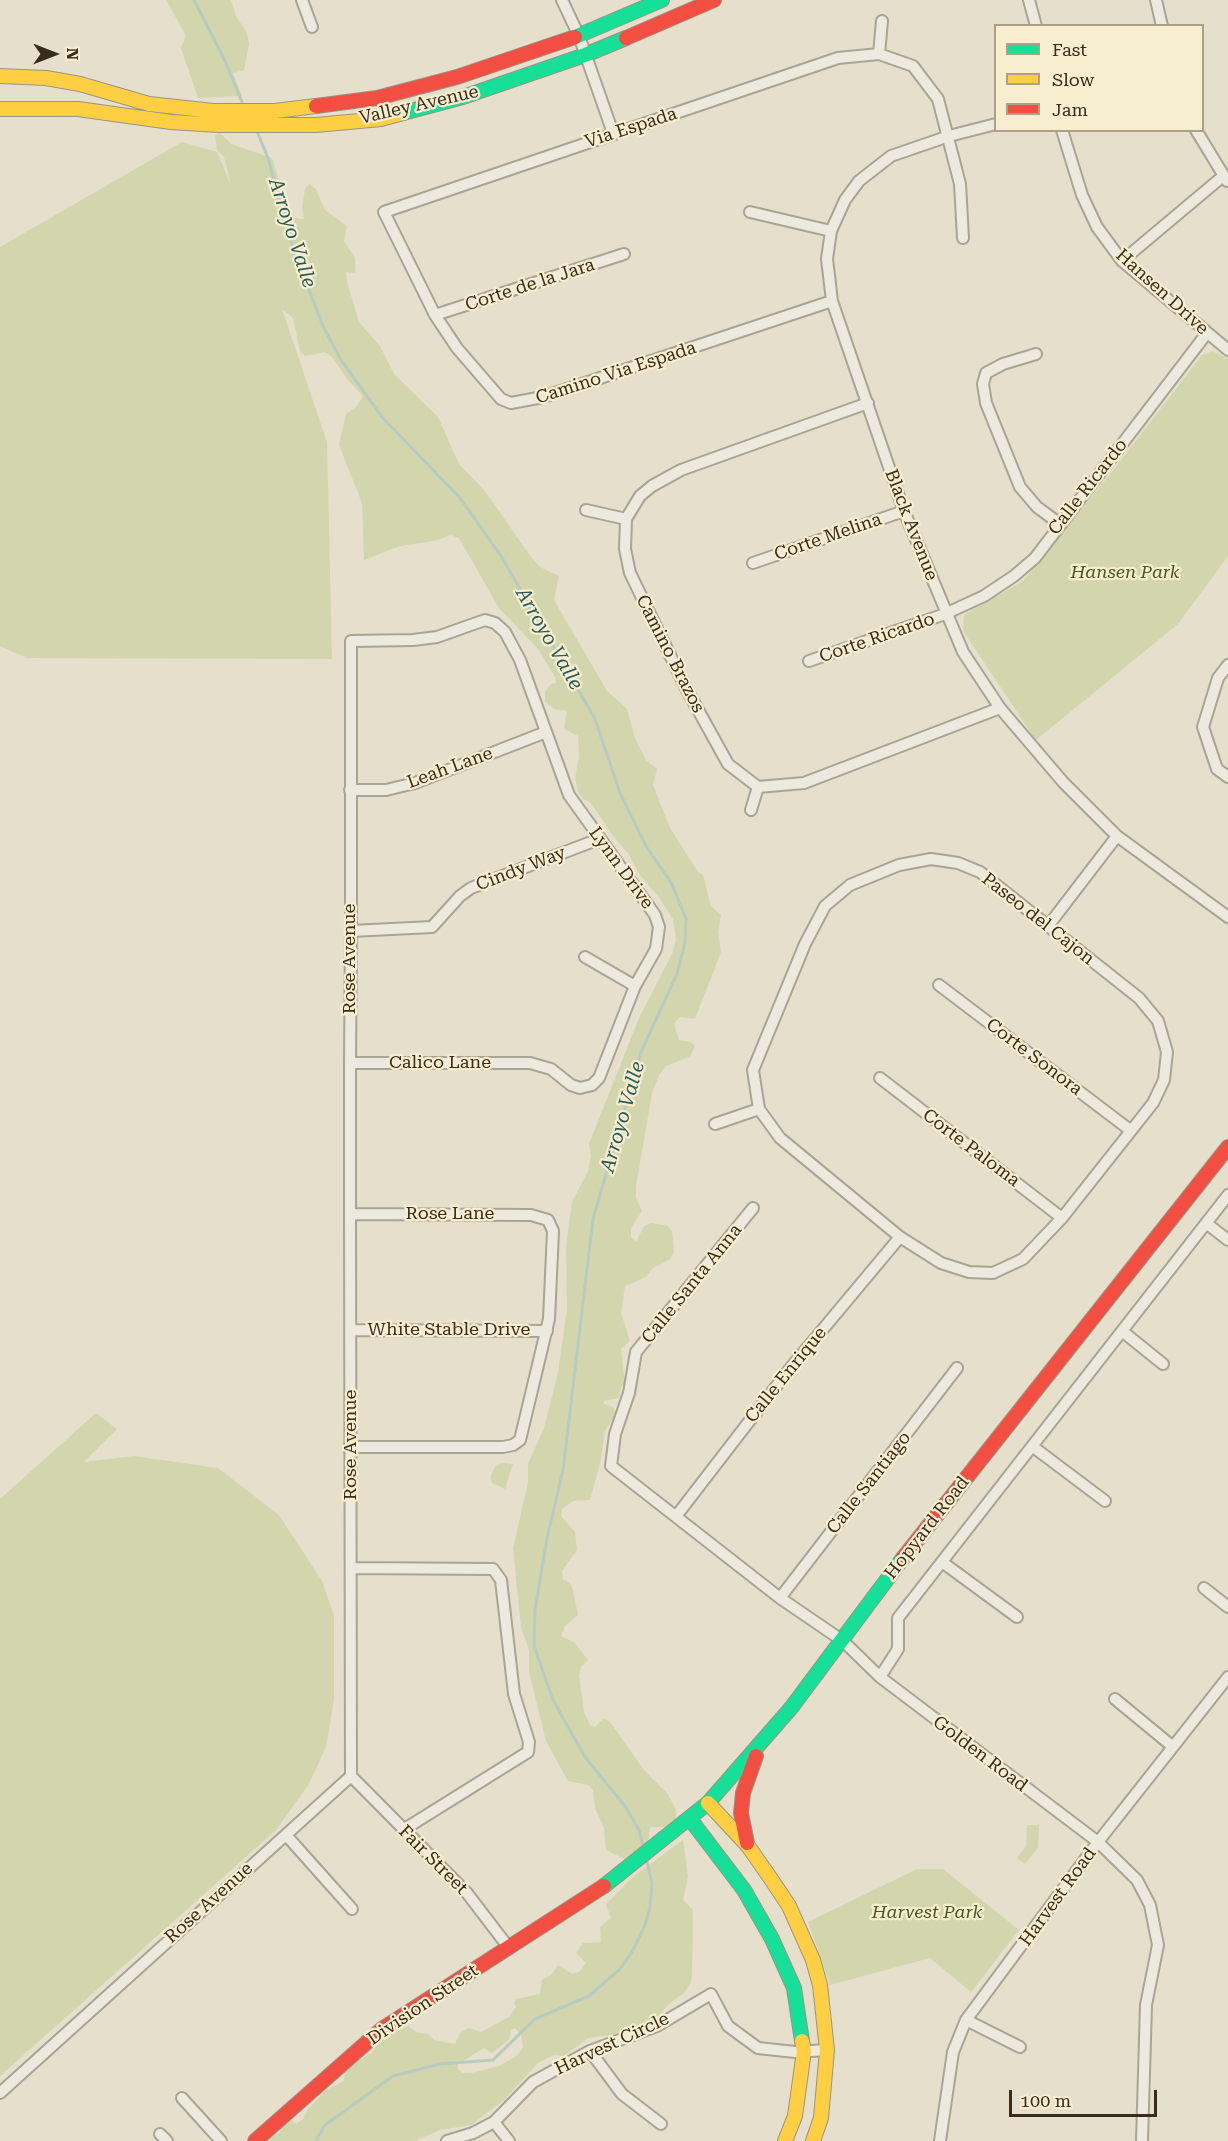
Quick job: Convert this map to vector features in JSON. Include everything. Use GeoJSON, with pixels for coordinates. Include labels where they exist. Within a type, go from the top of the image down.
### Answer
{"type":"FeatureCollection","features":[{"type":"Feature","properties":{"kind":"main road","name":"Valley Avenue"},"geometry":{"type":"LineString","coordinates":[[0,110],[78,109],[171,122],[378,98],[457,77],[579,36],[662,0]]}},
{"type":"Feature","properties":{"kind":"main road","name":"Valley Avenue"},"geometry":{"type":"LineString","coordinates":[[0,76],[46,78],[80,84],[149,104],[216,118],[283,125],[316,125],[381,118],[463,97],[585,56],[714,0]]}},
{"type":"Feature","properties":{"kind":"main road","name":"Hopyard Road"},"geometry":{"type":"LineString","coordinates":[[604,1886],[708,1803],[762,1743],[843,1641],[905,1555],[1228,1147]]}},
{"type":"Feature","properties":{"kind":"main road"},"geometry":{"type":"LineString","coordinates":[[748,1846],[741,1813],[743,1793],[762,1743]]}},
{"type":"Feature","properties":{"kind":"main road"},"geometry":{"type":"LineString","coordinates":[[708,1803],[748,1846],[789,1906],[805,1938],[820,1985],[827,2050],[820,2118],[813,2141]]}},
{"type":"Feature","properties":{"kind":"main road"},"geometry":{"type":"LineString","coordinates":[[690,1819],[744,1890],[772,1939],[794,1988],[804,2051],[795,2116],[785,2141]]}},
{"type":"Feature","properties":{"kind":"main road","name":"Division Street"},"geometry":{"type":"LineString","coordinates":[[255,2141],[382,2029],[604,1886]]}},
{"type":"Feature","properties":{"kind":"street"},"geometry":{"type":"LineString","coordinates":[[302,0],[312,27]]}},
{"type":"Feature","properties":{"kind":"street"},"geometry":{"type":"LineString","coordinates":[[562,0],[579,36],[613,133]]}},
{"type":"Feature","properties":{"kind":"street"},"geometry":{"type":"LineString","coordinates":[[1029,0],[1035,24]]}},
{"type":"Feature","properties":{"kind":"street"},"geometry":{"type":"LineString","coordinates":[[1156,0],[1162,24]]}},
{"type":"Feature","properties":{"kind":"street"},"geometry":{"type":"LineString","coordinates":[[879,54],[882,21]]}},
{"type":"Feature","properties":{"kind":"street","name":"Via Espada"},"geometry":{"type":"LineString","coordinates":[[435,315],[384,212],[838,58],[879,54],[913,66],[925,80],[938,99],[949,136],[960,184],[963,238]]}},
{"type":"Feature","properties":{"kind":"street","name":"Black Avenue"},"geometry":{"type":"LineString","coordinates":[[994,125],[949,136],[891,156],[859,181],[845,200],[831,231],[827,259],[832,301],[904,511],[945,614],[963,652],[1000,708],[1063,782],[1118,836],[1228,917]]}},
{"type":"Feature","properties":{"kind":"street","name":"Hansen Drive"},"geometry":{"type":"LineString","coordinates":[[1063,132],[1082,195],[1097,227],[1122,261],[1228,350]]}},
{"type":"Feature","properties":{"kind":"street"},"geometry":{"type":"LineString","coordinates":[[1122,261],[1225,179],[1197,132]]}},
{"type":"Feature","properties":{"kind":"street"},"geometry":{"type":"LineString","coordinates":[[750,212],[831,231]]}},
{"type":"Feature","properties":{"kind":"street","name":"Corte de la Jara"},"geometry":{"type":"LineString","coordinates":[[435,315],[624,254]]}},
{"type":"Feature","properties":{"kind":"street","name":"Camino Via Espada"},"geometry":{"type":"LineString","coordinates":[[435,315],[457,348],[501,399],[511,404],[543,397],[832,301]]}},
{"type":"Feature","properties":{"kind":"street","name":"Calle Ricardo"},"geometry":{"type":"LineString","coordinates":[[945,614],[984,596],[1014,576],[1035,558],[1207,333]]}},
{"type":"Feature","properties":{"kind":"street"},"geometry":{"type":"LineString","coordinates":[[1036,354],[1003,364],[986,373],[982,384],[986,404],[1020,488],[1037,507],[1060,524]]}},
{"type":"Feature","properties":{"kind":"street"},"geometry":{"type":"LineString","coordinates":[[586,510],[626,519],[640,496],[681,470],[867,404]]}},
{"type":"Feature","properties":{"kind":"street","name":"Corte Melina"},"geometry":{"type":"LineString","coordinates":[[753,563],[904,511]]}},
{"type":"Feature","properties":{"kind":"street","name":"Camino Brazos"},"geometry":{"type":"LineString","coordinates":[[626,519],[625,549],[630,573],[666,648],[728,764],[758,787]]}},
{"type":"Feature","properties":{"kind":"street","name":"Corte Ricardo"},"geometry":{"type":"LineString","coordinates":[[809,661],[945,614]]}},
{"type":"Feature","properties":{"kind":"street","name":"Rose Avenue"},"geometry":{"type":"LineString","coordinates":[[0,2093],[351,1776],[351,641],[429,638],[485,620],[495,623]]}},
{"type":"Feature","properties":{"kind":"street","name":"Lynn Drive"},"geometry":{"type":"LineString","coordinates":[[495,623],[505,632],[520,660],[563,782],[599,839],[655,915],[659,927],[656,949],[635,986],[599,1078],[592,1085],[580,1088],[571,1085],[551,1070],[530,1063]]}},
{"type":"Feature","properties":{"kind":"street"},"geometry":{"type":"LineString","coordinates":[[1228,665],[1218,678],[1203,727],[1217,769],[1228,777]]}},
{"type":"Feature","properties":{"kind":"street"},"geometry":{"type":"LineString","coordinates":[[751,810],[758,787],[804,783],[1000,708]]}},
{"type":"Feature","properties":{"kind":"street","name":"Leah Lane"},"geometry":{"type":"LineString","coordinates":[[350,790],[386,790],[415,783],[546,732]]}},
{"type":"Feature","properties":{"kind":"street"},"geometry":{"type":"LineString","coordinates":[[1048,926],[1118,836]]}},
{"type":"Feature","properties":{"kind":"street","name":"Cindy Way"},"geometry":{"type":"LineString","coordinates":[[351,932],[432,927],[460,896],[471,888],[599,839]]}},
{"type":"Feature","properties":{"kind":"street","name":"Paseo del Cajon"},"geometry":{"type":"LineString","coordinates":[[931,859],[958,863],[980,872],[1048,926],[1139,998],[1158,1021],[1167,1052],[1164,1080],[1153,1103],[1062,1218],[1023,1259],[993,1273],[969,1272],[941,1263],[900,1238],[780,1138],[759,1109],[753,1070],[801,953],[825,906],[850,885],[898,865],[931,859]]}},
{"type":"Feature","properties":{"kind":"street"},"geometry":{"type":"LineString","coordinates":[[585,957],[635,986]]}},
{"type":"Feature","properties":{"kind":"street","name":"Corte Sonora"},"geometry":{"type":"LineString","coordinates":[[939,985],[1130,1130]]}},
{"type":"Feature","properties":{"kind":"street","name":"Calico Lane"},"geometry":{"type":"LineString","coordinates":[[350,1063],[530,1063]]}},
{"type":"Feature","properties":{"kind":"street","name":"Corte Paloma"},"geometry":{"type":"LineString","coordinates":[[879,1078],[1062,1218]]}},
{"type":"Feature","properties":{"kind":"street"},"geometry":{"type":"LineString","coordinates":[[715,1124],[759,1109]]}},
{"type":"Feature","properties":{"kind":"street","name":"Hopyard Road"},"geometry":{"type":"LineString","coordinates":[[879,1677],[898,1649],[898,1618],[1228,1195]]}},
{"type":"Feature","properties":{"kind":"street","name":"Calle Santa Anna"},"geometry":{"type":"LineString","coordinates":[[611,1466],[615,1434],[629,1393],[636,1352],[753,1208]]}},
{"type":"Feature","properties":{"kind":"street","name":"Rose Lane"},"geometry":{"type":"LineString","coordinates":[[350,1214],[531,1215],[548,1220],[553,1232],[553,1274],[547,1331]]}},
{"type":"Feature","properties":{"kind":"street"},"geometry":{"type":"LineString","coordinates":[[1206,1223],[1228,1240]]}},
{"type":"Feature","properties":{"kind":"street","name":"Calle Enrique"},"geometry":{"type":"LineString","coordinates":[[676,1515],[788,1371],[900,1238]]}},
{"type":"Feature","properties":{"kind":"street","name":"White Stable Drive"},"geometry":{"type":"LineString","coordinates":[[351,1330],[547,1331]]}},
{"type":"Feature","properties":{"kind":"street"},"geometry":{"type":"LineString","coordinates":[[352,1447],[513,1445],[520,1440],[525,1429],[547,1331]]}},
{"type":"Feature","properties":{"kind":"street"},"geometry":{"type":"LineString","coordinates":[[1122,1331],[1163,1364]]}},
{"type":"Feature","properties":{"kind":"street","name":"Calle Santiago"},"geometry":{"type":"LineString","coordinates":[[780,1598],[957,1368]]}},
{"type":"Feature","properties":{"kind":"street"},"geometry":{"type":"LineString","coordinates":[[1032,1446],[1105,1501]]}},
{"type":"Feature","properties":{"kind":"street","name":"Golden Road"},"geometry":{"type":"LineString","coordinates":[[611,1466],[780,1598],[843,1641],[879,1677],[1098,1842],[1137,1880],[1156,1922],[1158,1945],[1146,2004],[1142,2141]]}},
{"type":"Feature","properties":{"kind":"street"},"geometry":{"type":"LineString","coordinates":[[942,1562],[1017,1617]]}},
{"type":"Feature","properties":{"kind":"street"},"geometry":{"type":"LineString","coordinates":[[351,1568],[493,1569],[501,1580],[514,1694],[529,1742],[528,1752],[403,1830]]}},
{"type":"Feature","properties":{"kind":"street"},"geometry":{"type":"LineString","coordinates":[[1204,1588],[1228,1607]]}},
{"type":"Feature","properties":{"kind":"street","name":"Harvest Road"},"geometry":{"type":"LineString","coordinates":[[940,2141],[953,2052],[966,2020],[1098,1842],[1228,1677]]}},
{"type":"Feature","properties":{"kind":"street"},"geometry":{"type":"LineString","coordinates":[[1115,1699],[1173,1746]]}},
{"type":"Feature","properties":{"kind":"street","name":"Fair Street"},"geometry":{"type":"LineString","coordinates":[[351,1776],[467,1893],[509,1948]]}},
{"type":"Feature","properties":{"kind":"street"},"geometry":{"type":"LineString","coordinates":[[286,1834],[352,1909]]}},
{"type":"Feature","properties":{"kind":"street","name":"Harvest Circle"},"geometry":{"type":"LineString","coordinates":[[447,2141],[473,2133],[494,2122],[533,2082],[590,2051],[657,2026],[711,1994],[728,2026],[758,2048],[804,2051]]}},
{"type":"Feature","properties":{"kind":"street"},"geometry":{"type":"LineString","coordinates":[[966,2020],[1020,2047]]}},
{"type":"Feature","properties":{"kind":"street"},"geometry":{"type":"LineString","coordinates":[[804,2051],[827,2050]]}},
{"type":"Feature","properties":{"kind":"street"},"geometry":{"type":"LineString","coordinates":[[590,2051],[622,2094],[661,2124]]}},
{"type":"Feature","properties":{"kind":"street"},"geometry":{"type":"LineString","coordinates":[[182,2098],[221,2141]]}},
{"type":"Feature","properties":{"kind":"street"},"geometry":{"type":"LineString","coordinates":[[494,2122],[509,2141]]}},
{"type":"Feature","properties":{"kind":"green space"},"geometry":{"type":"Polygon","coordinates":[[[166,0],[231,0],[236,16],[247,33],[249,44],[244,70],[233,73],[242,96],[198,98],[181,48],[186,36],[166,0]]]}},
{"type":"Feature","properties":{"kind":"green space"},"geometry":{"type":"Polygon","coordinates":[[[220,133],[231,144],[272,158],[286,203],[295,218],[304,219],[302,208],[305,189],[309,184],[316,189],[325,210],[347,226],[344,241],[355,258],[355,273],[346,272],[347,282],[359,322],[380,346],[394,374],[438,417],[459,464],[485,491],[531,557],[540,567],[559,576],[554,600],[607,691],[627,709],[635,738],[646,760],[657,769],[653,785],[670,828],[698,872],[703,875],[711,906],[721,915],[718,932],[721,952],[695,1019],[679,1017],[674,1024],[679,1040],[691,1042],[695,1046],[691,1056],[666,1066],[659,1075],[652,1093],[636,1186],[636,1197],[642,1211],[631,1228],[631,1237],[636,1242],[644,1226],[651,1223],[668,1226],[672,1231],[674,1252],[670,1259],[653,1268],[646,1277],[625,1286],[621,1313],[630,1341],[621,1349],[625,1384],[621,1387],[619,1398],[604,1401],[604,1404],[613,1407],[616,1414],[605,1431],[600,1464],[590,1500],[573,1501],[562,1509],[561,1516],[575,1532],[577,1550],[562,1571],[563,1579],[570,1583],[573,1590],[578,1615],[565,1626],[561,1636],[574,1642],[588,1660],[581,1667],[579,1675],[584,1712],[590,1725],[595,1727],[604,1718],[610,1722],[644,1770],[668,1794],[676,1810],[676,1821],[670,1827],[650,1827],[648,1844],[626,1860],[606,1850],[604,1828],[595,1808],[593,1790],[588,1785],[568,1781],[546,1741],[529,1672],[529,1650],[521,1627],[513,1548],[528,1483],[528,1464],[544,1428],[558,1373],[567,1309],[566,1246],[572,1202],[588,1171],[591,1156],[589,1144],[639,1018],[672,954],[676,940],[673,919],[658,896],[639,874],[628,853],[590,802],[583,799],[578,792],[575,777],[579,757],[578,736],[564,729],[567,711],[554,709],[545,702],[545,692],[551,684],[556,683],[555,677],[538,649],[499,608],[459,538],[451,535],[434,541],[400,546],[364,560],[362,503],[339,445],[346,414],[356,407],[363,396],[332,357],[325,352],[305,356],[300,351],[293,318],[282,309],[327,442],[332,659],[27,658],[0,646],[0,247],[182,142],[217,152],[231,185],[224,157],[217,150],[215,135],[220,133]]]}},
{"type":"Feature","properties":{"kind":"green space","name":"Hansen Park"},"geometry":{"type":"Polygon","coordinates":[[[1213,351],[1228,359],[1228,556],[1178,624],[1036,740],[963,631],[964,615],[1023,581],[1115,468],[1202,355],[1213,351]]]}},
{"type":"Feature","properties":{"kind":"green space"},"geometry":{"type":"Polygon","coordinates":[[[96,1413],[117,1429],[84,1462],[134,1456],[218,1468],[279,1515],[322,1581],[334,1616],[334,1699],[326,1747],[309,1784],[276,1830],[0,2076],[0,1499],[96,1413]]]}},
{"type":"Feature","properties":{"kind":"green space"},"geometry":{"type":"Polygon","coordinates":[[[513,1464],[505,1489],[492,1483],[490,1478],[496,1465],[513,1464]]]}},
{"type":"Feature","properties":{"kind":"green space"},"geometry":{"type":"Polygon","coordinates":[[[1027,1825],[1039,1825],[1038,1848],[1025,1864],[1017,1858],[1026,1846],[1027,1825]]]}},
{"type":"Feature","properties":{"kind":"green space"},"geometry":{"type":"Polygon","coordinates":[[[683,1840],[688,1876],[683,1900],[693,1910],[692,1975],[690,1984],[684,1993],[670,2003],[655,2019],[619,2034],[588,2038],[564,2056],[554,2055],[538,2063],[504,2100],[471,2125],[440,2130],[415,2141],[265,2141],[272,2134],[279,2134],[286,2116],[296,2124],[303,2119],[307,2110],[326,2090],[344,2081],[345,2072],[357,2061],[372,2053],[377,2044],[371,2039],[389,2030],[393,2032],[408,2026],[416,2032],[428,2034],[434,2040],[455,2044],[460,2033],[469,2028],[481,2032],[509,2017],[516,2007],[514,2003],[516,1999],[540,1994],[542,1980],[551,1975],[558,1965],[572,1974],[579,1972],[586,1963],[576,1953],[583,1943],[601,1942],[600,1927],[611,1918],[606,1904],[634,1876],[683,1840]],[[515,2028],[511,2030],[509,2040],[492,2053],[484,2048],[458,2064],[458,2069],[463,2073],[471,2073],[499,2066],[518,2055],[523,2047],[521,2035],[515,2028]]]}},
{"type":"Feature","properties":{"kind":"green space","name":"Harvest Park"},"geometry":{"type":"Polygon","coordinates":[[[917,1869],[943,1869],[1019,1930],[971,1992],[930,1958],[830,1985],[808,1922],[917,1869]]]}},
{"type":"Feature","properties":{"kind":"waterway","name":"Arroyo Valle"},"geometry":{"type":"LineString","coordinates":[[194,0],[225,61],[244,107]]}},
{"type":"Feature","properties":{"kind":"waterway","name":"Arroyo Valle"},"geometry":{"type":"LineString","coordinates":[[256,129],[268,158],[294,251],[323,326],[341,360],[382,417],[460,498],[501,556],[595,719],[620,793],[646,846],[672,884],[686,919],[685,943],[677,974],[641,1052],[593,1219],[563,1470],[547,1538],[535,1610],[534,1646],[553,1700],[585,1757],[625,1806],[639,1830],[644,1849]]}},
{"type":"Feature","properties":{"kind":"waterway","name":"Arroyo Valle"},"geometry":{"type":"LineString","coordinates":[[316,2141],[325,2125],[393,2076],[440,2064],[493,2060],[535,2019],[589,1996],[620,1969],[632,1952],[645,1925],[650,1908],[652,1883],[646,1858]]}},
{"type":"Feature","properties":{"kind":"traffic: fast"},"geometry":{"type":"LineString","coordinates":[[575,37],[662,0]]}},
{"type":"Feature","properties":{"kind":"traffic: fast"},"geometry":{"type":"LineString","coordinates":[[403,113],[463,97],[585,55],[626,38]]}},
{"type":"Feature","properties":{"kind":"traffic: fast"},"geometry":{"type":"LineString","coordinates":[[604,1886],[708,1803],[791,1708],[903,1558]]}},
{"type":"Feature","properties":{"kind":"traffic: fast"},"geometry":{"type":"LineString","coordinates":[[690,1819],[744,1890],[772,1939],[794,1988],[802,2041]]}},
{"type":"Feature","properties":{"kind":"traffic: slow"},"geometry":{"type":"LineString","coordinates":[[0,76],[46,78],[80,84],[149,104],[213,111],[275,111],[316,106]]}},
{"type":"Feature","properties":{"kind":"traffic: slow"},"geometry":{"type":"LineString","coordinates":[[0,109],[78,109],[171,122],[219,125],[316,125],[381,119],[403,113]]}},
{"type":"Feature","properties":{"kind":"traffic: slow"},"geometry":{"type":"LineString","coordinates":[[708,1803],[748,1846],[771,1879],[789,1906],[813,1960],[820,1985],[827,2050],[821,2118],[813,2141]]}},
{"type":"Feature","properties":{"kind":"traffic: slow"},"geometry":{"type":"LineString","coordinates":[[785,2141],[795,2116],[804,2051],[802,2041]]}},
{"type":"Feature","properties":{"kind":"traffic: jam"},"geometry":{"type":"LineString","coordinates":[[626,38],[714,0]]}},
{"type":"Feature","properties":{"kind":"traffic: jam"},"geometry":{"type":"LineString","coordinates":[[316,106],[377,98],[457,77],[575,37]]}},
{"type":"Feature","properties":{"kind":"traffic: jam"},"geometry":{"type":"LineString","coordinates":[[903,1558],[1228,1147]]}},
{"type":"Feature","properties":{"kind":"traffic: jam"},"geometry":{"type":"LineString","coordinates":[[747,1843],[741,1813],[743,1793],[756,1756]]}},
{"type":"Feature","properties":{"kind":"traffic: jam"},"geometry":{"type":"LineString","coordinates":[[255,2141],[382,2029],[604,1886]]}}]}
